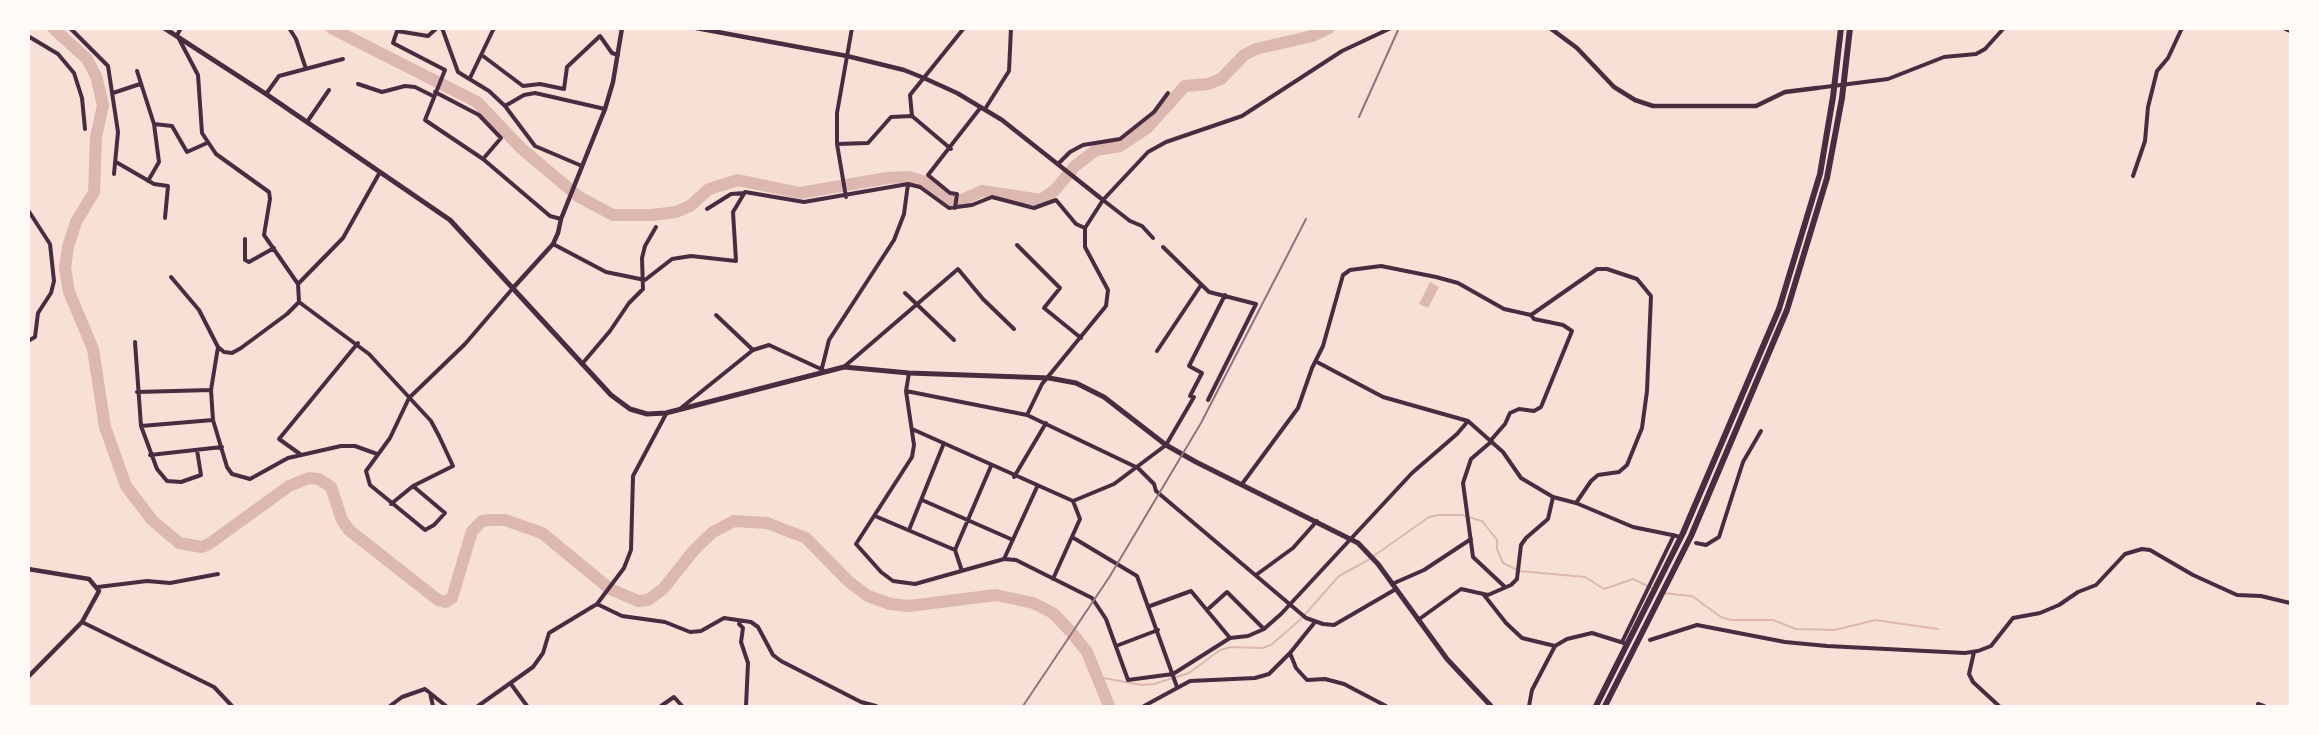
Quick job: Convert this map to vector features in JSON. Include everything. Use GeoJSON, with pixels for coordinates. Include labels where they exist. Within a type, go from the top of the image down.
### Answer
{"type":"FeatureCollection","features":[{"type":"Feature","properties":{"kind":"highway"},"geometry":{"type":"LineString","coordinates":[[1596,706],[1683,533],[1779,309],[1820,174],[1833,97],[1841,28]]}},
{"type":"Feature","properties":{"kind":"highway"},"geometry":{"type":"LineString","coordinates":[[1605,706],[1690,536],[1787,310],[1809,247],[1827,178],[1842,98],[1850,28]]}},
{"type":"Feature","properties":{"kind":"main road"},"geometry":{"type":"LineString","coordinates":[[164,28],[266,94],[450,220],[611,395],[630,409],[647,414],[666,413],[823,369],[844,367],[909,373],[1049,378],[1076,383],[1104,397],[1166,445],[1317,521],[1365,549],[1448,659],[1491,706]]}},
{"type":"Feature","properties":{"kind":"street"},"geometry":{"type":"LineString","coordinates":[[70,28],[108,66],[118,132],[114,174]]}},
{"type":"Feature","properties":{"kind":"street"},"geometry":{"type":"LineString","coordinates":[[171,277],[199,310],[218,347],[224,352],[232,353],[241,348],[287,314],[299,302],[298,284],[264,234],[270,199],[268,192],[216,154],[202,133],[198,75],[177,35],[181,28]]}},
{"type":"Feature","properties":{"kind":"street"},"geometry":{"type":"LineString","coordinates":[[289,28],[296,39],[306,69]]}},
{"type":"Feature","properties":{"kind":"street"},"geometry":{"type":"LineString","coordinates":[[561,219],[550,216],[483,159],[425,120],[445,70],[393,43],[397,31],[428,36],[439,28],[450,45],[455,68],[489,90],[505,106],[535,146],[582,166]]}},
{"type":"Feature","properties":{"kind":"street"},"geometry":{"type":"LineString","coordinates":[[470,78],[483,56],[494,28]]}},
{"type":"Feature","properties":{"kind":"street"},"geometry":{"type":"LineString","coordinates":[[413,486],[445,513],[434,525],[425,530],[390,504],[370,485],[366,471],[390,438],[409,398],[465,344],[553,243],[570,194],[605,109],[622,28]]}},
{"type":"Feature","properties":{"kind":"street"},"geometry":{"type":"LineString","coordinates":[[696,28],[847,56],[904,70],[924,78],[983,108],[1130,221],[1142,226],[1153,238]]}},
{"type":"Feature","properties":{"kind":"street"},"geometry":{"type":"LineString","coordinates":[[846,196],[837,144],[837,113],[852,28]]}},
{"type":"Feature","properties":{"kind":"street"},"geometry":{"type":"LineString","coordinates":[[912,116],[910,95],[964,28]]}},
{"type":"Feature","properties":{"kind":"street"},"geometry":{"type":"LineString","coordinates":[[955,208],[957,194],[950,193],[928,175],[983,108],[1009,71],[1011,28]]}},
{"type":"Feature","properties":{"kind":"street"},"geometry":{"type":"LineString","coordinates":[[1027,415],[1035,394],[1104,311],[1108,298],[1106,282],[1085,247],[1085,228],[1103,200],[1157,146],[1242,116],[1342,51],[1390,28]]}},
{"type":"Feature","properties":{"kind":"street"},"geometry":{"type":"LineString","coordinates":[[1550,28],[1577,48],[1614,87],[1635,100],[1653,106],[1756,106],[1785,92],[1903,75],[1944,57],[1976,54],[2004,28]]}},
{"type":"Feature","properties":{"kind":"street"},"geometry":{"type":"LineString","coordinates":[[2133,176],[2142,152],[2148,107],[2157,70],[2168,58],[2182,28]]}},
{"type":"Feature","properties":{"kind":"street"},"geometry":{"type":"LineString","coordinates":[[2283,28],[2290,31]]}},
{"type":"Feature","properties":{"kind":"street"},"geometry":{"type":"LineString","coordinates":[[28,36],[58,54],[74,73],[82,98],[85,129]]}},
{"type":"Feature","properties":{"kind":"street"},"geometry":{"type":"LineString","coordinates":[[483,56],[523,86],[540,84],[564,89],[567,67],[600,36],[612,53],[618,55]]}},
{"type":"Feature","properties":{"kind":"street"},"geometry":{"type":"LineString","coordinates":[[266,94],[279,76],[343,59]]}},
{"type":"Feature","properties":{"kind":"street"},"geometry":{"type":"LineString","coordinates":[[137,71],[154,124],[159,162],[148,182]]}},
{"type":"Feature","properties":{"kind":"street"},"geometry":{"type":"LineString","coordinates":[[113,93],[140,84]]}},
{"type":"Feature","properties":{"kind":"street"},"geometry":{"type":"LineString","coordinates":[[358,84],[382,92],[405,86],[435,92],[479,115],[501,138],[483,159]]}},
{"type":"Feature","properties":{"kind":"street"},"geometry":{"type":"LineString","coordinates":[[307,122],[329,90]]}},
{"type":"Feature","properties":{"kind":"street"},"geometry":{"type":"LineString","coordinates":[[505,106],[524,95],[535,93],[605,109]]}},
{"type":"Feature","properties":{"kind":"street"},"geometry":{"type":"LineString","coordinates":[[1060,166],[1070,152],[1083,145],[1120,139],[1154,112],[1168,93]]}},
{"type":"Feature","properties":{"kind":"street"},"geometry":{"type":"LineString","coordinates":[[837,144],[868,143],[891,117],[912,116],[951,149]]}},
{"type":"Feature","properties":{"kind":"street"},"geometry":{"type":"LineString","coordinates":[[154,124],[172,126],[187,152],[207,143]]}},
{"type":"Feature","properties":{"kind":"street"},"geometry":{"type":"LineString","coordinates":[[116,162],[148,182],[168,186],[165,218]]}},
{"type":"Feature","properties":{"kind":"street"},"geometry":{"type":"LineString","coordinates":[[298,284],[343,238],[380,172]]}},
{"type":"Feature","properties":{"kind":"street"},"geometry":{"type":"LineString","coordinates":[[708,209],[731,194],[745,192],[804,202],[908,184],[920,187],[943,205],[955,208],[992,197],[1034,208],[1056,200],[1076,224],[1085,228]]}},
{"type":"Feature","properties":{"kind":"street"},"geometry":{"type":"LineString","coordinates":[[679,410],[753,350],[769,345],[796,360],[823,369],[829,340],[894,240],[904,214],[908,184]]}},
{"type":"Feature","properties":{"kind":"street"},"geometry":{"type":"LineString","coordinates":[[553,243],[606,272],[645,280],[672,259],[691,256],[736,261],[733,212],[745,192]]}},
{"type":"Feature","properties":{"kind":"street"},"geometry":{"type":"LineString","coordinates":[[28,210],[50,244],[54,281],[51,293],[38,313],[35,337],[28,341]]}},
{"type":"Feature","properties":{"kind":"street"},"geometry":{"type":"LineString","coordinates":[[582,364],[610,331],[628,303],[643,289],[645,280],[642,258],[645,246],[656,227]]}},
{"type":"Feature","properties":{"kind":"street"},"geometry":{"type":"LineString","coordinates":[[245,239],[245,260],[249,262],[274,248]]}},
{"type":"Feature","properties":{"kind":"street"},"geometry":{"type":"LineString","coordinates":[[1017,245],[1060,288],[1044,308],[1081,338]]}},
{"type":"Feature","properties":{"kind":"street"},"geometry":{"type":"LineString","coordinates":[[1163,247],[1209,292],[1256,304],[1208,400]]}},
{"type":"Feature","properties":{"kind":"street"},"geometry":{"type":"LineString","coordinates":[[1242,484],[1298,408],[1312,368],[1317,362],[1343,275],[1359,267],[1381,266],[1458,283],[1504,309],[1563,325],[1572,331],[1541,407],[1534,411],[1519,409],[1510,413],[1492,440],[1471,459],[1464,475],[1473,557],[1505,587]]}},
{"type":"Feature","properties":{"kind":"street"},"geometry":{"type":"LineString","coordinates":[[1531,315],[1597,269],[1607,268],[1637,279],[1651,296],[1647,391],[1642,428],[1627,465],[1619,472],[1598,475],[1576,503]]}},
{"type":"Feature","properties":{"kind":"street"},"geometry":{"type":"LineString","coordinates":[[844,367],[958,269],[982,298],[1014,329]]}},
{"type":"Feature","properties":{"kind":"street"},"geometry":{"type":"LineString","coordinates":[[1157,351],[1201,285]]}},
{"type":"Feature","properties":{"kind":"street"},"geometry":{"type":"LineString","coordinates":[[905,293],[954,340]]}},
{"type":"Feature","properties":{"kind":"street"},"geometry":{"type":"LineString","coordinates":[[911,428],[1014,477],[1072,501],[1114,484],[1166,445],[1202,373],[1189,366],[1225,296]]}},
{"type":"Feature","properties":{"kind":"street"},"geometry":{"type":"LineString","coordinates":[[299,302],[358,344],[431,421],[453,466],[413,486],[390,504]]}},
{"type":"Feature","properties":{"kind":"street"},"geometry":{"type":"LineString","coordinates":[[716,315],[753,350]]}},
{"type":"Feature","properties":{"kind":"street"},"geometry":{"type":"LineString","coordinates":[[135,342],[141,426],[150,455],[167,481],[181,482],[201,475],[197,450]]}},
{"type":"Feature","properties":{"kind":"street"},"geometry":{"type":"LineString","coordinates":[[301,455],[279,438],[358,344]]}},
{"type":"Feature","properties":{"kind":"street"},"geometry":{"type":"LineString","coordinates":[[218,347],[211,390],[213,420],[226,467],[232,474],[250,479],[258,476],[276,462],[301,455],[355,446],[377,454]]}},
{"type":"Feature","properties":{"kind":"street"},"geometry":{"type":"LineString","coordinates":[[1317,362],[1383,397],[1468,421],[1492,440],[1521,478],[1553,497],[1576,503],[1633,526],[1676,536],[1623,643],[1602,634],[1592,633],[1567,639],[1555,646],[1532,690],[1529,706]]}},
{"type":"Feature","properties":{"kind":"street"},"geometry":{"type":"LineString","coordinates":[[909,373],[906,391],[914,445],[912,457],[856,544],[880,572],[893,581],[915,584],[1004,559],[1016,560],[1092,598],[1106,619],[1128,680],[1173,674],[1230,638],[1248,636],[1264,629],[1291,604],[1349,538],[1422,462],[1457,434],[1468,421]]}},
{"type":"Feature","properties":{"kind":"street"},"geometry":{"type":"LineString","coordinates":[[137,392],[211,390]]}},
{"type":"Feature","properties":{"kind":"street"},"geometry":{"type":"LineString","coordinates":[[906,391],[1027,415],[1138,468],[1154,484],[1156,491],[1306,618],[1315,622],[1334,625],[1471,539]]}},
{"type":"Feature","properties":{"kind":"street"},"geometry":{"type":"LineString","coordinates":[[478,706],[511,684],[540,659],[549,633],[599,602],[616,580],[632,550],[633,476],[666,413]]}},
{"type":"Feature","properties":{"kind":"street"},"geometry":{"type":"LineString","coordinates":[[141,426],[213,420]]}},
{"type":"Feature","properties":{"kind":"street"},"geometry":{"type":"LineString","coordinates":[[1014,477],[1046,423]]}},
{"type":"Feature","properties":{"kind":"street"},"geometry":{"type":"LineString","coordinates":[[1696,543],[1706,545],[1719,537],[1743,462],[1761,431]]}},
{"type":"Feature","properties":{"kind":"street"},"geometry":{"type":"LineString","coordinates":[[909,531],[944,443]]}},
{"type":"Feature","properties":{"kind":"street"},"geometry":{"type":"LineString","coordinates":[[150,455],[222,447]]}},
{"type":"Feature","properties":{"kind":"street"},"geometry":{"type":"LineString","coordinates":[[962,571],[955,550],[991,466]]}},
{"type":"Feature","properties":{"kind":"street"},"geometry":{"type":"LineString","coordinates":[[1004,559],[1037,487]]}},
{"type":"Feature","properties":{"kind":"street"},"geometry":{"type":"LineString","coordinates":[[1418,620],[1461,589],[1484,594],[1505,587],[1517,579],[1521,545],[1548,519],[1553,497]]}},
{"type":"Feature","properties":{"kind":"street"},"geometry":{"type":"LineString","coordinates":[[922,500],[1013,540]]}},
{"type":"Feature","properties":{"kind":"street"},"geometry":{"type":"LineString","coordinates":[[1053,579],[1080,519],[1072,501]]}},
{"type":"Feature","properties":{"kind":"street"},"geometry":{"type":"LineString","coordinates":[[875,516],[955,550]]}},
{"type":"Feature","properties":{"kind":"street"},"geometry":{"type":"LineString","coordinates":[[1256,575],[1293,548],[1317,521]]}},
{"type":"Feature","properties":{"kind":"street"},"geometry":{"type":"LineString","coordinates":[[1072,537],[1132,571],[1140,582],[1177,685]]}},
{"type":"Feature","properties":{"kind":"street"},"geometry":{"type":"LineString","coordinates":[[1650,640],[1697,625],[1785,642],[1974,652],[1991,646],[2013,618],[2040,613],[2060,605],[2078,592],[2096,585],[2125,554],[2142,549],[2150,550],[2193,575],[2237,595],[2261,596],[2290,603]]}},
{"type":"Feature","properties":{"kind":"street"},"geometry":{"type":"LineString","coordinates":[[28,569],[89,579],[98,587],[147,581],[181,582],[218,574]]}},
{"type":"Feature","properties":{"kind":"street"},"geometry":{"type":"LineString","coordinates":[[28,677],[82,622],[94,603],[98,587]]}},
{"type":"Feature","properties":{"kind":"street"},"geometry":{"type":"LineString","coordinates":[[1149,606],[1191,591],[1230,638]]}},
{"type":"Feature","properties":{"kind":"street"},"geometry":{"type":"LineString","coordinates":[[1207,610],[1227,592],[1264,629]]}},
{"type":"Feature","properties":{"kind":"street"},"geometry":{"type":"LineString","coordinates":[[1484,594],[1506,623],[1522,638],[1555,646]]}},
{"type":"Feature","properties":{"kind":"street"},"geometry":{"type":"LineString","coordinates":[[599,602],[622,616],[665,622],[690,632],[700,631],[724,618],[751,622],[758,627],[773,655],[781,661],[861,702],[876,706]]}},
{"type":"Feature","properties":{"kind":"street"},"geometry":{"type":"LineString","coordinates":[[740,621],[739,624],[743,628],[741,642],[748,663],[746,706]]}},
{"type":"Feature","properties":{"kind":"street"},"geometry":{"type":"LineString","coordinates":[[82,622],[214,687],[232,706]]}},
{"type":"Feature","properties":{"kind":"street"},"geometry":{"type":"LineString","coordinates":[[1144,706],[1177,685],[1190,681],[1269,674],[1290,653],[1315,622]]}},
{"type":"Feature","properties":{"kind":"street"},"geometry":{"type":"LineString","coordinates":[[1116,646],[1158,630]]}},
{"type":"Feature","properties":{"kind":"street"},"geometry":{"type":"LineString","coordinates":[[1974,652],[1969,674],[1973,682],[1999,706]]}},
{"type":"Feature","properties":{"kind":"street"},"geometry":{"type":"LineString","coordinates":[[1290,653],[1296,668],[1307,680],[1325,679],[1344,684],[1386,706]]}},
{"type":"Feature","properties":{"kind":"street"},"geometry":{"type":"LineString","coordinates":[[511,684],[527,706]]}},
{"type":"Feature","properties":{"kind":"street"},"geometry":{"type":"LineString","coordinates":[[390,706],[397,699],[420,690],[429,693],[446,706]]}},
{"type":"Feature","properties":{"kind":"street"},"geometry":{"type":"LineString","coordinates":[[429,693],[433,706]]}},
{"type":"Feature","properties":{"kind":"street"},"geometry":{"type":"LineString","coordinates":[[661,706],[674,697],[682,706]]}},
{"type":"Feature","properties":{"kind":"street"},"geometry":{"type":"LineString","coordinates":[[2258,704],[2264,706]]}},
{"type":"Feature","properties":{"kind":"shaded area"},"geometry":{"type":"Polygon","coordinates":[[[1430,282],[1439,287],[1428,308],[1419,304],[1430,282]]]}},
{"type":"Feature","properties":{"kind":"waterway"},"geometry":{"type":"LineString","coordinates":[[53,28],[87,59],[96,76],[103,105],[96,137],[94,192],[76,222],[68,247],[65,268],[69,292],[93,349],[105,427],[126,486],[152,520],[179,543],[202,547],[209,544],[289,486],[309,478],[319,479],[331,487],[342,520],[349,530],[438,600],[445,602],[452,598],[472,531],[482,521],[505,520],[542,533],[610,589],[638,601],[648,600],[663,589],[695,549],[713,532],[734,521],[767,523],[806,538],[848,581],[868,596],[890,604],[909,606],[996,595],[1033,603],[1053,613],[1087,652],[1109,706]]}},
{"type":"Feature","properties":{"kind":"waterway"},"geometry":{"type":"LineString","coordinates":[[331,28],[477,102],[522,149],[579,197],[613,215],[652,215],[676,212],[690,206],[709,189],[738,180],[800,193],[887,178],[909,177],[926,182],[950,200],[962,200],[982,191],[1041,200],[1055,190],[1075,166],[1096,150],[1120,146],[1147,128],[1185,86],[1208,84],[1221,79],[1244,55],[1256,49],[1312,36],[1329,28]]}},
{"type":"Feature","properties":{"kind":"waterway"},"geometry":{"type":"LineString","coordinates":[[1098,677],[1141,685],[1154,684],[1189,673],[1220,650],[1231,647],[1262,648],[1271,645],[1301,619],[1339,576],[1368,560],[1429,517],[1438,515],[1462,515],[1482,521],[1497,540],[1497,549],[1503,563],[1519,571],[1585,577],[1604,589],[1633,579],[1654,589]]}},
{"type":"Feature","properties":{"kind":"waterway"},"geometry":{"type":"LineString","coordinates":[[1662,593],[1692,596],[1721,617],[1731,620],[1773,620],[1796,629],[1835,630],[1875,620],[1938,629]]}},
{"type":"Feature","properties":{"kind":"railway"},"geometry":{"type":"LineString","coordinates":[[1359,117],[1399,28]]}},
{"type":"Feature","properties":{"kind":"railway"},"geometry":{"type":"LineString","coordinates":[[1023,706],[1110,576],[1201,423],[1306,219]]}}]}
